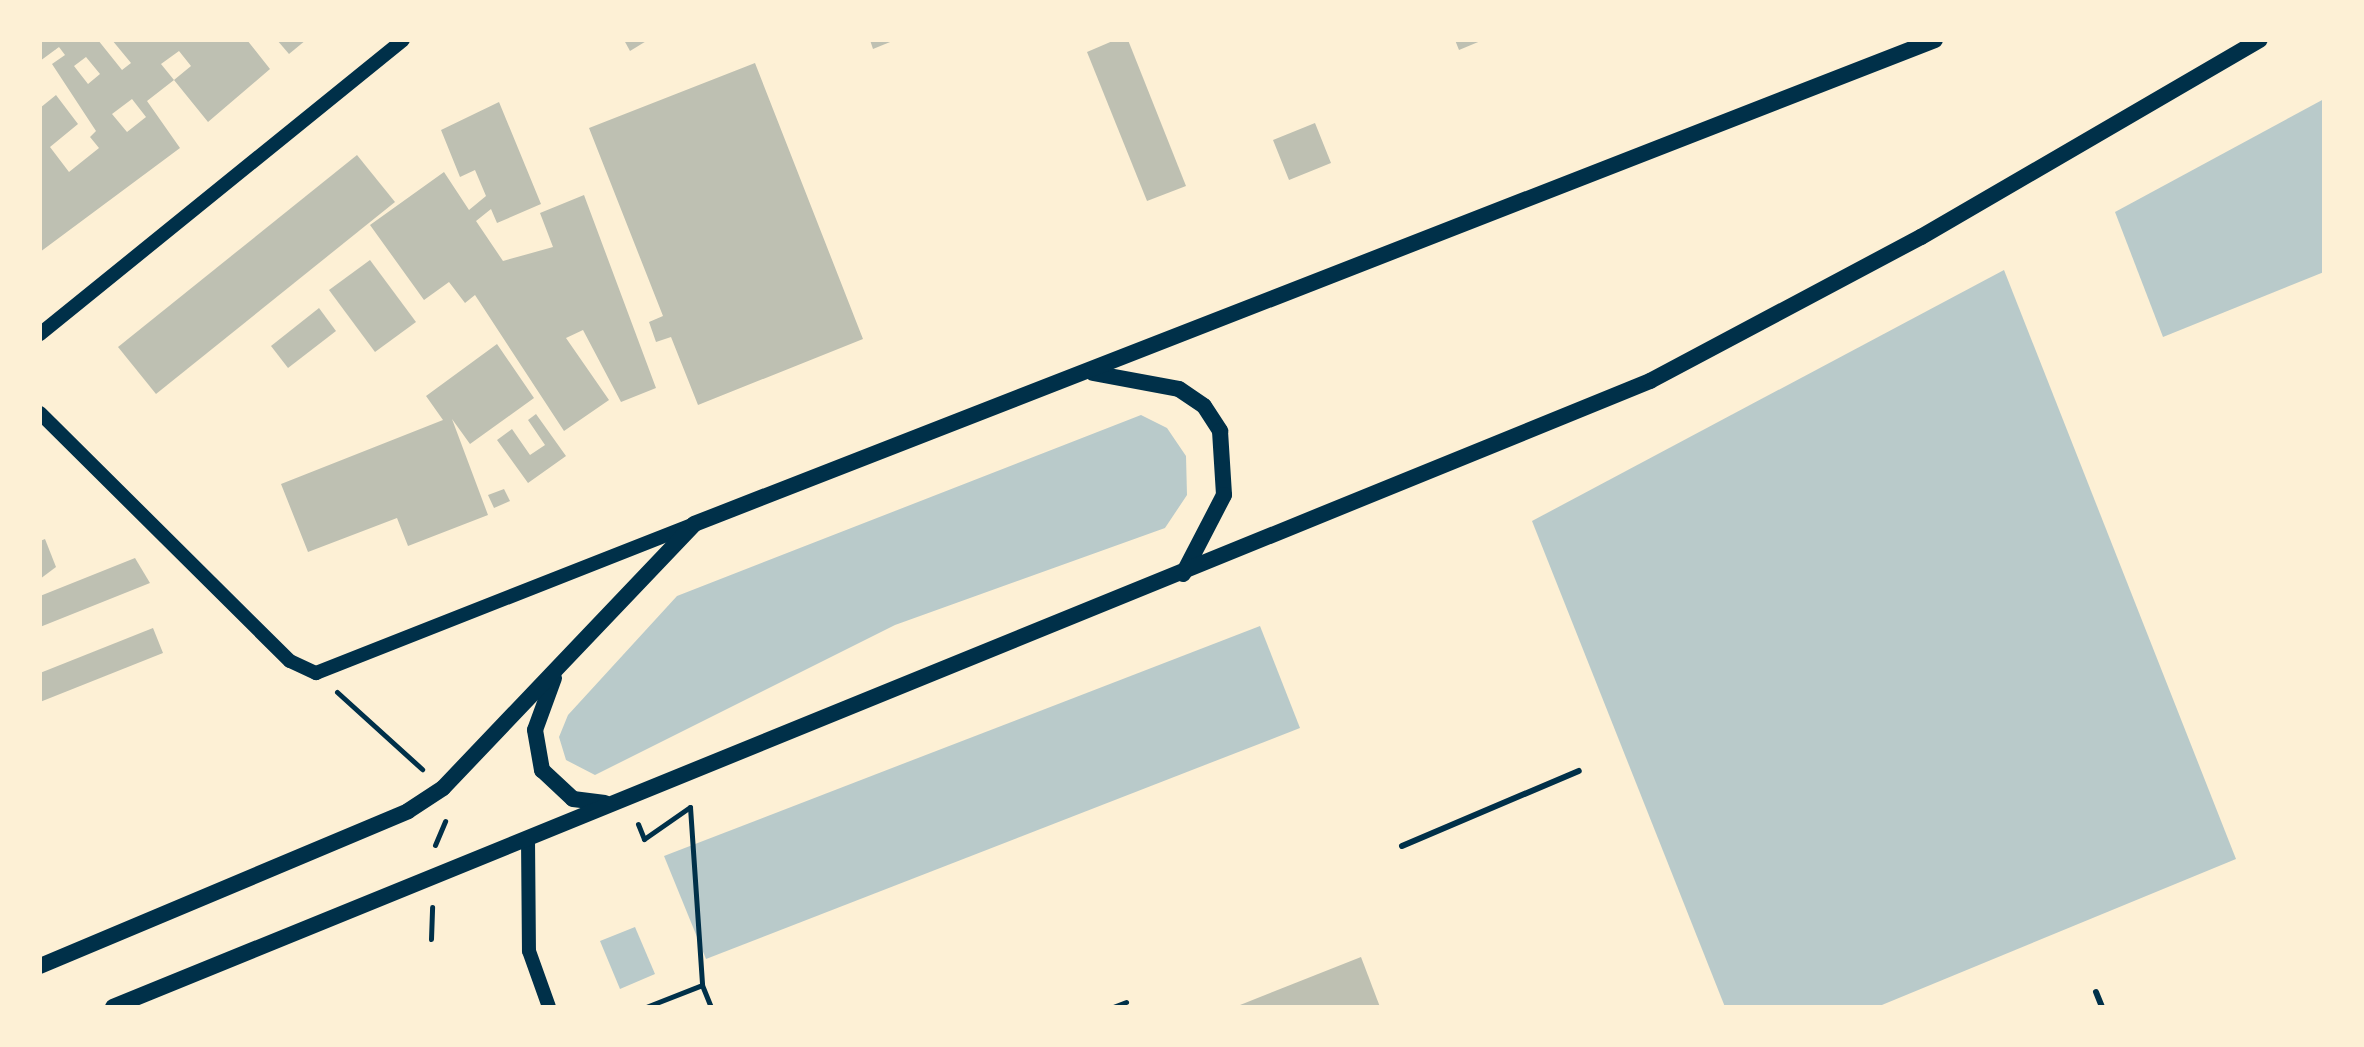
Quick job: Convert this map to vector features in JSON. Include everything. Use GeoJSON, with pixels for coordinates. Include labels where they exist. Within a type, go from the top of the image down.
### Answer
{"type":"FeatureCollection","features":[{"type":"Feature","properties":{"kind":"main road"},"geometry":{"type":"LineString","coordinates":[[40,966],[408,811],[443,788],[694,524],[1935,40]]}},
{"type":"Feature","properties":{"kind":"main road"},"geometry":{"type":"LineString","coordinates":[[113,1007],[1183,574],[1650,381],[1921,237],[2260,40]]}},
{"type":"Feature","properties":{"kind":"main road"},"geometry":{"type":"LineString","coordinates":[[1090,372],[1179,389],[1204,406],[1220,431],[1224,495],[1183,574]]}},
{"type":"Feature","properties":{"kind":"main road"},"geometry":{"type":"LineString","coordinates":[[565,659],[545,695],[535,751],[555,787],[573,799],[620,800]]}},
{"type":"Feature","properties":{"kind":"street"},"geometry":{"type":"LineString","coordinates":[[40,334],[403,40]]}},
{"type":"Feature","properties":{"kind":"street"},"geometry":{"type":"LineString","coordinates":[[40,413],[290,661],[316,673],[694,524]]}},
{"type":"Feature","properties":{"kind":"street"},"geometry":{"type":"LineString","coordinates":[[528,839],[529,951],[549,1007]]}},
{"type":"Feature","properties":{"kind":"lane"},"geometry":{"type":"LineString","coordinates":[[1402,846],[1579,771]]}},
{"type":"Feature","properties":{"kind":"lane"},"geometry":{"type":"LineString","coordinates":[[2096,992],[2102,1007]]}},
{"type":"Feature","properties":{"kind":"path"},"geometry":{"type":"LineString","coordinates":[[620,800],[644,839],[690,807],[702,985],[711,1007]]}},
{"type":"Feature","properties":{"kind":"path"},"geometry":{"type":"LineString","coordinates":[[646,1007],[702,985]]}},
{"type":"Feature","properties":{"kind":"path"},"geometry":{"type":"LineString","coordinates":[[1113,1007],[1126,1002]]}},
{"type":"Feature","properties":{"kind":"shaded area"},"geometry":{"type":"Polygon","coordinates":[[[2324,99],[2324,272],[2163,337],[2115,212],[2324,99]]]}},
{"type":"Feature","properties":{"kind":"shaded area"},"geometry":{"type":"Polygon","coordinates":[[[2004,270],[2236,859],[1877,1007],[1725,1007],[1532,521],[2004,270]]]}},
{"type":"Feature","properties":{"kind":"shaded area"},"geometry":{"type":"Polygon","coordinates":[[[1141,415],[1167,428],[1186,456],[1187,495],[1165,528],[895,625],[595,775],[566,760],[559,737],[568,715],[677,596],[1141,415]]]}},
{"type":"Feature","properties":{"kind":"shaded area"},"geometry":{"type":"Polygon","coordinates":[[[1260,626],[1300,728],[706,959],[664,856],[1260,626]]]}},
{"type":"Feature","properties":{"kind":"shaded area"},"geometry":{"type":"Polygon","coordinates":[[[635,927],[655,974],[620,989],[600,941],[635,927]]]}},
{"type":"Feature","properties":{"kind":"building"},"geometry":{"type":"Polygon","coordinates":[[[40,40],[98,40],[122,70],[131,63],[112,40],[247,40],[270,69],[208,122],[174,80],[147,101],[180,148],[40,252],[40,108],[56,95],[78,124],[50,147],[69,172],[99,148],[90,137],[96,131],[52,64],[65,55],[59,47],[40,61],[40,40]],[[179,51],[161,64],[174,80],[191,66],[179,51]],[[86,57],[74,66],[88,84],[100,74],[86,57]],[[132,99],[112,114],[127,132],[146,117],[132,99]]]}},
{"type":"Feature","properties":{"kind":"building"},"geometry":{"type":"Polygon","coordinates":[[[277,40],[306,40],[289,54],[277,40]]]}},
{"type":"Feature","properties":{"kind":"building"},"geometry":{"type":"Polygon","coordinates":[[[624,40],[648,40],[630,51],[624,40]]]}},
{"type":"Feature","properties":{"kind":"building"},"geometry":{"type":"Polygon","coordinates":[[[870,40],[895,40],[873,49],[870,40]]]}},
{"type":"Feature","properties":{"kind":"building"},"geometry":{"type":"Polygon","coordinates":[[[1115,40],[1128,40],[1186,186],[1147,201],[1087,52],[1115,40]]]}},
{"type":"Feature","properties":{"kind":"building"},"geometry":{"type":"Polygon","coordinates":[[[1455,40],[1483,40],[1459,50],[1455,40]]]}},
{"type":"Feature","properties":{"kind":"building"},"geometry":{"type":"Polygon","coordinates":[[[755,63],[863,339],[698,405],[671,337],[656,342],[649,322],[663,316],[589,128],[755,63]]]}},
{"type":"Feature","properties":{"kind":"building"},"geometry":{"type":"Polygon","coordinates":[[[499,102],[541,204],[497,223],[491,209],[476,221],[503,261],[553,247],[540,213],[584,195],[656,388],[621,402],[583,330],[566,338],[609,400],[564,431],[475,295],[465,303],[449,282],[424,300],[370,225],[444,172],[469,210],[486,196],[475,170],[460,177],[441,130],[499,102]]]}},
{"type":"Feature","properties":{"kind":"building"},"geometry":{"type":"Polygon","coordinates":[[[1315,123],[1331,163],[1289,180],[1273,140],[1315,123]]]}},
{"type":"Feature","properties":{"kind":"building"},"geometry":{"type":"Polygon","coordinates":[[[357,155],[395,202],[156,394],[118,347],[357,155]]]}},
{"type":"Feature","properties":{"kind":"building"},"geometry":{"type":"Polygon","coordinates":[[[370,260],[416,322],[375,352],[329,290],[370,260]]]}},
{"type":"Feature","properties":{"kind":"building"},"geometry":{"type":"Polygon","coordinates":[[[319,308],[336,331],[288,368],[271,346],[319,308]]]}},
{"type":"Feature","properties":{"kind":"building"},"geometry":{"type":"Polygon","coordinates":[[[497,344],[534,398],[470,444],[452,419],[488,515],[408,546],[397,518],[308,552],[281,484],[443,420],[426,396],[497,344]]]}},
{"type":"Feature","properties":{"kind":"building"},"geometry":{"type":"Polygon","coordinates":[[[536,414],[566,456],[528,483],[497,440],[512,429],[530,455],[545,445],[528,420],[536,414]]]}},
{"type":"Feature","properties":{"kind":"building"},"geometry":{"type":"Polygon","coordinates":[[[504,489],[510,501],[494,508],[488,495],[504,489]]]}},
{"type":"Feature","properties":{"kind":"building"},"geometry":{"type":"Polygon","coordinates":[[[45,539],[56,567],[40,579],[40,541],[45,539]]]}},
{"type":"Feature","properties":{"kind":"building"},"geometry":{"type":"Polygon","coordinates":[[[135,558],[150,583],[40,627],[40,596],[135,558]]]}},
{"type":"Feature","properties":{"kind":"building"},"geometry":{"type":"Polygon","coordinates":[[[153,628],[163,653],[40,702],[40,673],[153,628]]]}},
{"type":"Feature","properties":{"kind":"building"},"geometry":{"type":"Polygon","coordinates":[[[1361,957],[1380,1007],[1235,1007],[1361,957]]]}}]}
